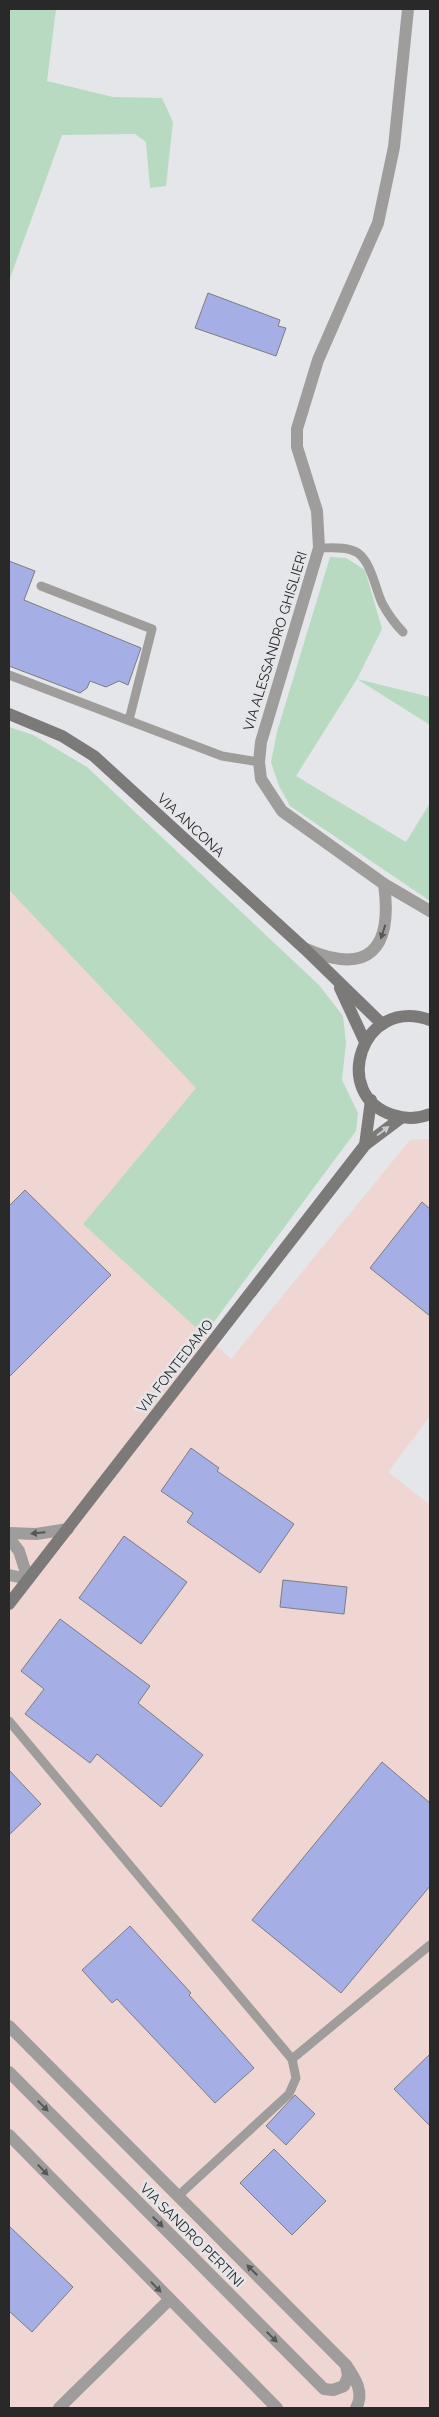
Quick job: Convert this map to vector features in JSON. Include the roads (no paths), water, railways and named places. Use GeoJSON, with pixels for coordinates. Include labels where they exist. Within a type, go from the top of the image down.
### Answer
{"type":"FeatureCollection","features":[{"type":"Feature","properties":{"kind":"main road","name":"VIA ANCONA"},"geometry":{"type":"LineString","coordinates":[[9,714],[62,736],[94,756],[304,949],[382,1024]]}},
{"type":"Feature","properties":{"kind":"main road","name":"VIA ANCONA"},"geometry":{"type":"LineString","coordinates":[[337,981],[365,1042]]}},
{"type":"Feature","properties":{"kind":"main road"},"geometry":{"type":"LineString","coordinates":[[427,1017],[400,1016],[382,1024],[365,1042],[358,1066],[364,1090],[379,1108],[401,1118],[413,1118],[430,1114]]}},
{"type":"Feature","properties":{"kind":"main road"},"geometry":{"type":"LineString","coordinates":[[365,1145],[371,1100]]}},
{"type":"Feature","properties":{"kind":"main road","name":"VIA FONTEDAMO"},"geometry":{"type":"LineString","coordinates":[[9,1604],[365,1145],[401,1118]]}},
{"type":"Feature","properties":{"kind":"street","name":"VIA ALESSANDRO GHISLIERI"},"geometry":{"type":"LineString","coordinates":[[408,9],[394,147],[378,224],[318,360],[297,429],[297,447],[317,510],[319,548],[261,742],[259,762],[261,779],[282,811],[384,884],[430,911]]}},
{"type":"Feature","properties":{"kind":"street"},"geometry":{"type":"LineString","coordinates":[[304,949],[325,957],[342,960],[366,958],[377,947],[385,931],[388,908],[384,884]]}},
{"type":"Feature","properties":{"kind":"street"},"geometry":{"type":"LineString","coordinates":[[9,1533],[36,1534],[68,1529]]}},
{"type":"Feature","properties":{"kind":"street"},"geometry":{"type":"LineString","coordinates":[[9,1538],[19,1551],[28,1579],[9,1575]]}},
{"type":"Feature","properties":{"kind":"street","name":"VIA SANDRO PERTINI"},"geometry":{"type":"LineString","coordinates":[[9,2026],[346,2365],[358,2382],[358,2404],[356,2408]]}},
{"type":"Feature","properties":{"kind":"street","name":"VIA SANDRO PERTINI"},"geometry":{"type":"LineString","coordinates":[[9,2072],[324,2389],[333,2390],[344,2386],[348,2376],[346,2365]]}},
{"type":"Feature","properties":{"kind":"street"},"geometry":{"type":"LineString","coordinates":[[9,2135],[277,2408]]}},
{"type":"Feature","properties":{"kind":"street"},"geometry":{"type":"LineString","coordinates":[[59,2408],[169,2300]]}},
{"type":"Feature","properties":{"kind":"lane"},"geometry":{"type":"LineString","coordinates":[[319,548],[340,548],[358,553],[371,572],[381,601],[392,620],[402,632]]}},
{"type":"Feature","properties":{"kind":"lane"},"geometry":{"type":"LineString","coordinates":[[41,586],[152,629],[128,720]]}},
{"type":"Feature","properties":{"kind":"lane"},"geometry":{"type":"LineString","coordinates":[[9,674],[222,756],[259,762]]}},
{"type":"Feature","properties":{"kind":"lane"},"geometry":{"type":"LineString","coordinates":[[9,1721],[292,2059],[296,2078],[289,2094],[178,2196]]}},
{"type":"Feature","properties":{"kind":"lane"},"geometry":{"type":"LineString","coordinates":[[292,2059],[430,1945]]}}]}
